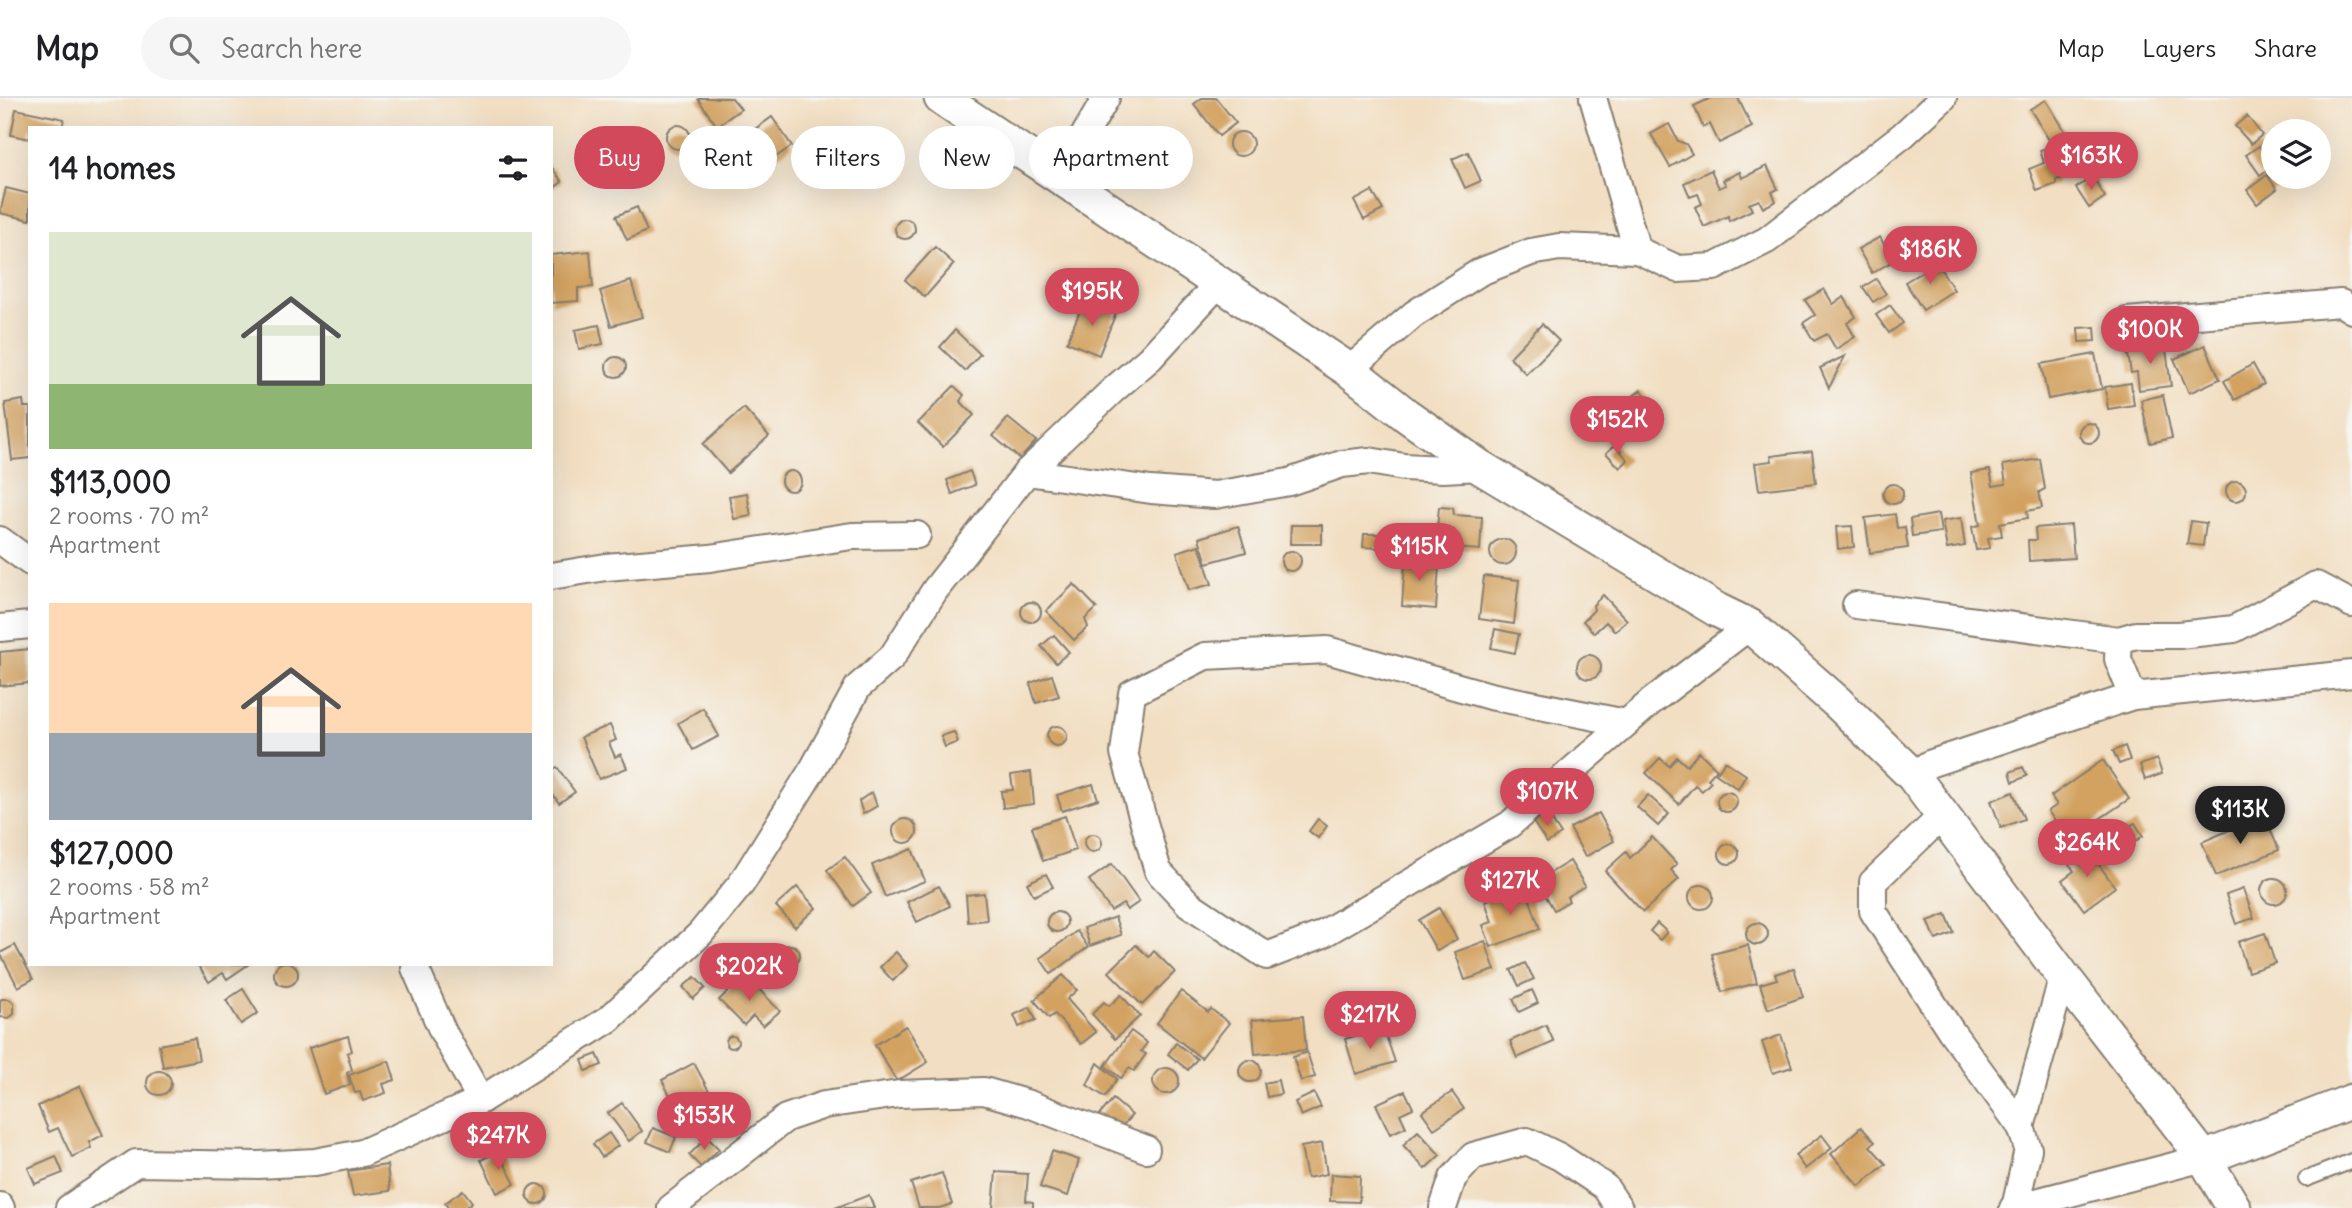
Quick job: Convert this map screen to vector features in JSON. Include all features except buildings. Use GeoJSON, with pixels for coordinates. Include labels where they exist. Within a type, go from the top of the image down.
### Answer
{"type":"FeatureCollection","features":[{"type":"Feature","properties":{"kind":"street"},"geometry":{"type":"LineString","coordinates":[[941,98],[1029,156]]}},
{"type":"Feature","properties":{"kind":"street"},"geometry":{"type":"LineString","coordinates":[[1090,126],[1106,98]]}},
{"type":"Feature","properties":{"kind":"street"},"geometry":{"type":"LineString","coordinates":[[1593,98],[1637,250]]}},
{"type":"Feature","properties":{"kind":"street"},"geometry":{"type":"LineString","coordinates":[[1349,370],[1414,314],[1480,272],[1531,251],[1559,247],[1637,250],[1678,269],[1714,267],[1767,240],[1903,135],[1943,98]]}},
{"type":"Feature","properties":{"kind":"street"},"geometry":{"type":"LineString","coordinates":[[1078,189],[1349,370],[1406,415],[1480,467],[1705,603],[1750,626],[1838,703],[1913,776],[2204,1158],[2234,1208]]}},
{"type":"Feature","properties":{"kind":"street"},"geometry":{"type":"LineString","coordinates":[[69,1208],[136,1163],[258,1165],[315,1162],[362,1153],[481,1100],[609,1019],[700,934],[741,884],[813,769],[859,687],[892,657],[935,590],[1027,472],[1150,358],[1218,284]]}},
{"type":"Feature","properties":{"kind":"street"},"geometry":{"type":"LineString","coordinates":[[2127,321],[2341,303],[2352,310]]}},
{"type":"Feature","properties":{"kind":"street"},"geometry":{"type":"LineString","coordinates":[[1027,472],[1151,490],[1215,495],[1289,482],[1342,464],[1368,461],[1404,467],[1480,467]]}},
{"type":"Feature","properties":{"kind":"street"},"geometry":{"type":"LineString","coordinates":[[553,576],[606,567],[710,558],[852,536],[918,535]]}},
{"type":"Feature","properties":{"kind":"street"},"geometry":{"type":"LineString","coordinates":[[0,540],[28,561]]}},
{"type":"Feature","properties":{"kind":"street"},"geometry":{"type":"LineString","coordinates":[[1856,606],[2119,640],[2136,635],[2179,635],[2234,629],[2316,585],[2352,604]]}},
{"type":"Feature","properties":{"kind":"street"},"geometry":{"type":"LineString","coordinates":[[0,628],[28,625]]}},
{"type":"Feature","properties":{"kind":"street"},"geometry":{"type":"LineString","coordinates":[[1626,723],[1490,696],[1327,650],[1205,656],[1132,694],[1124,753],[1158,871],[1189,904],[1268,956],[1321,935],[1509,825],[1626,723],[1750,626]]}},
{"type":"Feature","properties":{"kind":"street"},"geometry":{"type":"LineString","coordinates":[[2119,640],[2118,659],[2133,696]]}},
{"type":"Feature","properties":{"kind":"street"},"geometry":{"type":"LineString","coordinates":[[1913,776],[1929,764],[2133,696],[2352,674]]}},
{"type":"Feature","properties":{"kind":"street"},"geometry":{"type":"LineString","coordinates":[[1943,815],[1873,882],[1873,911],[1951,1031],[2021,1128],[2028,1149],[2014,1208],[2204,1158],[2352,1101]]}},
{"type":"Feature","properties":{"kind":"street"},"geometry":{"type":"LineString","coordinates":[[415,968],[443,1032],[481,1100]]}},
{"type":"Feature","properties":{"kind":"street"},"geometry":{"type":"LineString","coordinates":[[2021,1128],[2063,976]]}},
{"type":"Feature","properties":{"kind":"street"},"geometry":{"type":"LineString","coordinates":[[671,1208],[786,1118],[824,1105],[899,1094],[984,1091],[1029,1104],[1146,1149]]}},
{"type":"Feature","properties":{"kind":"street"},"geometry":{"type":"LineString","coordinates":[[1443,1208],[1453,1178],[1474,1156],[1527,1141],[1560,1157],[1605,1187],[1619,1208]]}},
{"type":"Feature","properties":{"kind":"lane"},"geometry":{"type":"LineString","coordinates":[[2305,1179],[2352,1161]]}}]}
